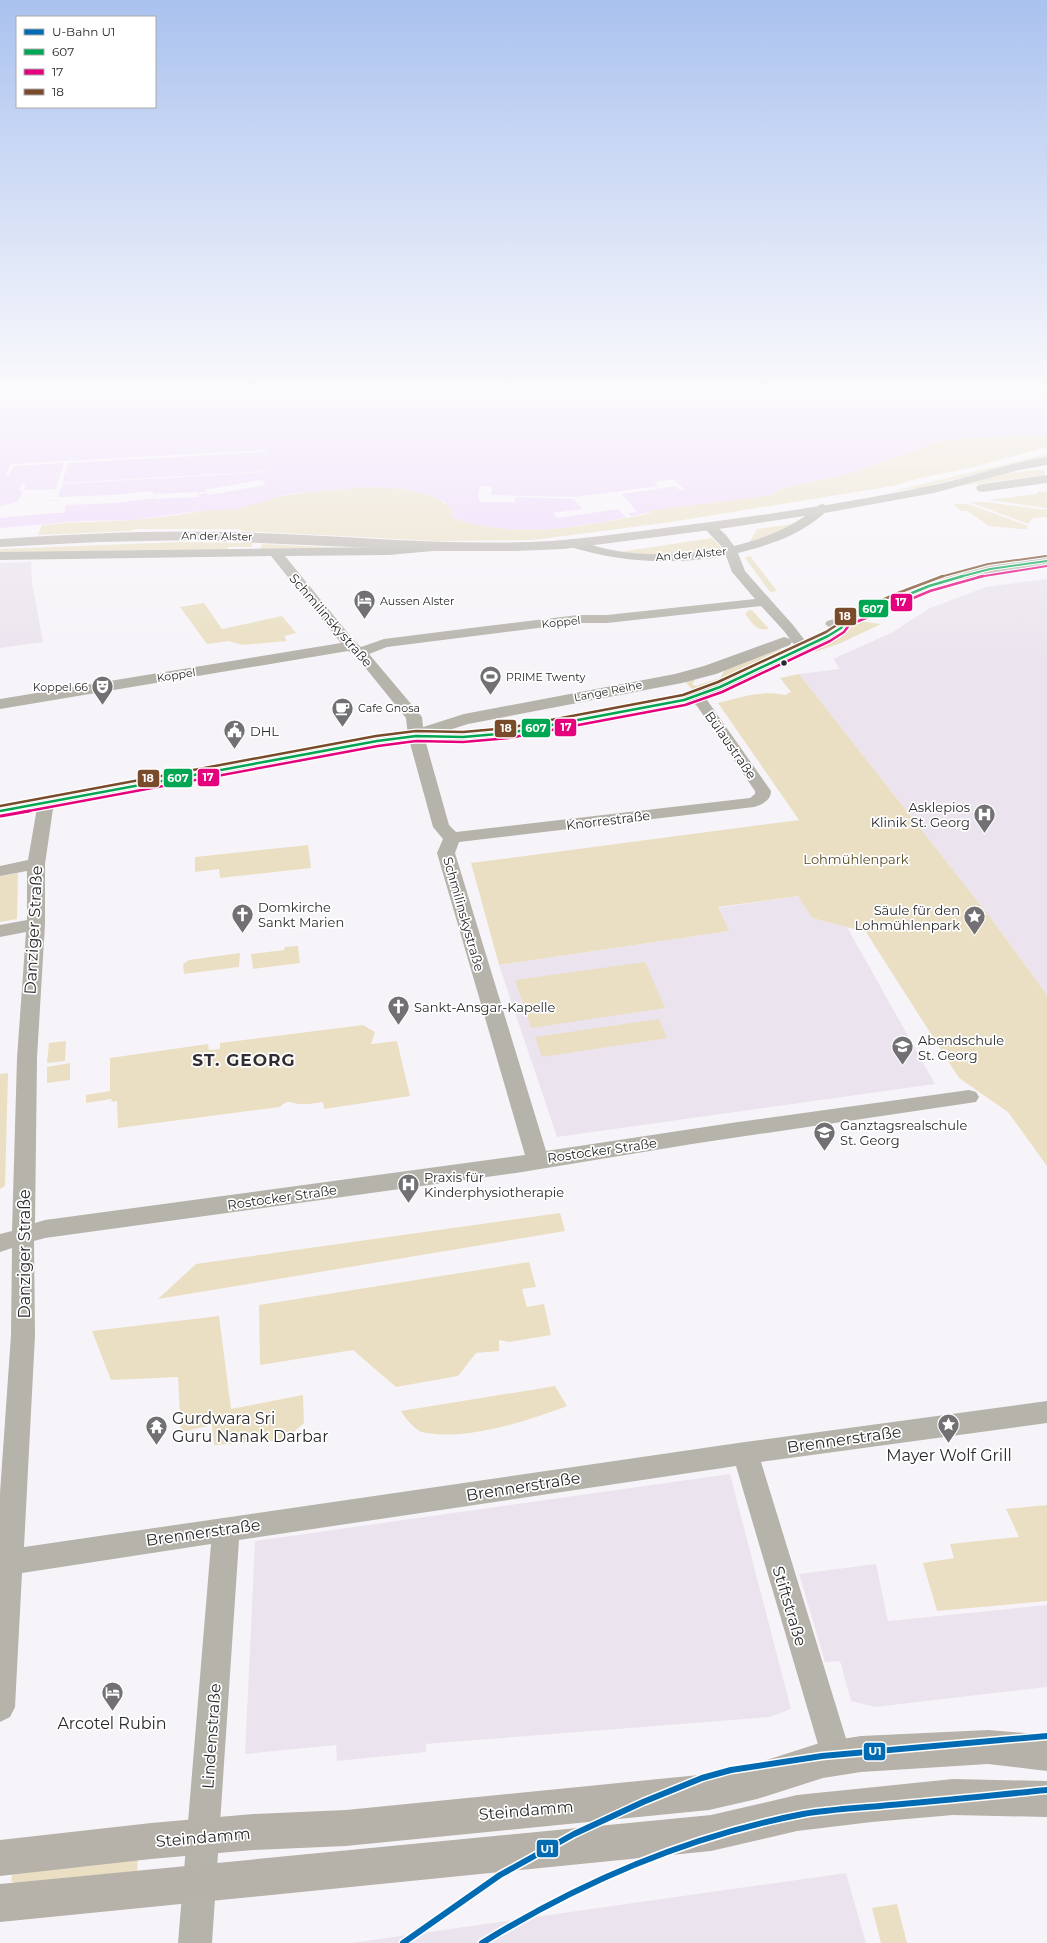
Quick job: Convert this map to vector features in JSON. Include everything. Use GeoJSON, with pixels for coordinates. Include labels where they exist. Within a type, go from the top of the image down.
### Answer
{"type":"FeatureCollection","features":[{"type":"Feature","properties":{"kind":"main road","name":"An der Alster"},"geometry":{"type":"LineString","coordinates":[[0,543],[105,537],[191,535],[434,546],[516,546],[573,543],[709,526],[825,508],[949,485],[969,480]]}},
{"type":"Feature","properties":{"kind":"main road","name":"An der Alster"},"geometry":{"type":"LineString","coordinates":[[825,508],[898,500],[1042,480]]}},
{"type":"Feature","properties":{"kind":"main road","name":"An der Alster"},"geometry":{"type":"LineString","coordinates":[[898,500],[1047,488]]}},
{"type":"Feature","properties":{"kind":"main road","name":"Steindamm"},"geometry":{"type":"LineString","coordinates":[[0,1858],[203,1836],[277,1830],[346,1828],[709,1792],[757,1781],[823,1760],[882,1752],[988,1747],[1047,1753]]}},
{"type":"Feature","properties":{"kind":"main road"},"geometry":{"type":"LineString","coordinates":[[0,1903],[711,1832],[797,1813],[880,1803],[953,1797],[1047,1799]]}},
{"type":"Feature","properties":{"kind":"street","name":"An der Alster"},"geometry":{"type":"LineString","coordinates":[[573,543],[617,555],[648,558],[692,557],[731,551],[773,539],[799,527],[825,508]]}},
{"type":"Feature","properties":{"kind":"street"},"geometry":{"type":"LineString","coordinates":[[709,526],[719,534],[731,551],[737,570],[763,602],[800,642],[841,628],[846,621],[908,594],[955,577],[988,569],[1047,561]]}},
{"type":"Feature","properties":{"kind":"street","name":"An der Alster"},"geometry":{"type":"LineString","coordinates":[[0,556],[389,551],[434,546]]}},
{"type":"Feature","properties":{"kind":"street","name":"Schmilinskystraße"},"geometry":{"type":"LineString","coordinates":[[275,553],[414,717],[416,736],[441,826],[452,838],[446,853],[537,1159]]}},
{"type":"Feature","properties":{"kind":"street","name":"Koppel"},"geometry":{"type":"LineString","coordinates":[[0,704],[384,644],[479,631],[578,619],[607,619],[763,602]]}},
{"type":"Feature","properties":{"kind":"street","name":"Lange Reihe"},"geometry":{"type":"LineString","coordinates":[[0,811],[291,756],[416,736],[475,736],[510,733],[695,697],[720,687],[800,642]]}},
{"type":"Feature","properties":{"kind":"street","name":"Lange Reihe"},"geometry":{"type":"LineString","coordinates":[[416,736],[464,719],[676,679],[800,642]]}},
{"type":"Feature","properties":{"kind":"street","name":"Bülaustraße"},"geometry":{"type":"LineString","coordinates":[[695,697],[702,703],[763,791],[763,796]]}},
{"type":"Feature","properties":{"kind":"street"},"geometry":{"type":"LineString","coordinates":[[464,719],[459,727],[464,732],[475,736]]}},
{"type":"Feature","properties":{"kind":"street","name":"Knorrestraße"},"geometry":{"type":"LineString","coordinates":[[452,838],[754,802],[763,796]]}},
{"type":"Feature","properties":{"kind":"street","name":"Danziger Straße"},"geometry":{"type":"LineString","coordinates":[[0,1707],[4,1655],[4,1563],[15,1486],[23,1335],[23,1236],[29,1022],[36,924],[36,864],[46,802]]}},
{"type":"Feature","properties":{"kind":"street"},"geometry":{"type":"LineString","coordinates":[[0,871],[36,864]]}},
{"type":"Feature","properties":{"kind":"street"},"geometry":{"type":"LineString","coordinates":[[0,931],[36,924]]}},
{"type":"Feature","properties":{"kind":"street","name":"Rostocker Straße"},"geometry":{"type":"LineString","coordinates":[[0,1243],[45,1230],[516,1165],[537,1159],[596,1153],[651,1143],[969,1097]]}},
{"type":"Feature","properties":{"kind":"street","name":"Brennerstraße"},"geometry":{"type":"LineString","coordinates":[[4,1563],[745,1452],[1047,1412]]}},
{"type":"Feature","properties":{"kind":"street","name":"Stiftstraße"},"geometry":{"type":"LineString","coordinates":[[745,1452],[794,1621],[837,1758]]}},
{"type":"Feature","properties":{"kind":"street","name":"Lindenstraße"},"geometry":{"type":"LineString","coordinates":[[195,1943],[226,1529]]}},
{"type":"Feature","properties":{"kind":"shaded area"},"geometry":{"type":"Polygon","coordinates":[[[0,480],[820,480],[779,489],[771,495],[651,510],[650,512],[576,526],[526,530],[477,525],[452,518],[450,515],[452,512],[451,508],[444,501],[406,489],[367,487],[288,494],[238,509],[190,512],[134,520],[81,521],[0,528],[0,518],[53,513],[58,501],[44,501],[45,494],[21,495],[17,502],[0,506],[0,480]]]}},
{"type":"Feature","properties":{"kind":"shaded area"},"geometry":{"type":"Polygon","coordinates":[[[31,562],[32,583],[43,642],[0,648],[0,563],[31,562]]]}},
{"type":"Feature","properties":{"kind":"shaded area","name":"Asklepios Klinik St. Georg"},"geometry":{"type":"Polygon","coordinates":[[[1047,579],[1047,995],[993,921],[799,674],[840,669],[833,659],[893,632],[928,609],[986,587],[1047,579]]]}},
{"type":"Feature","properties":{"kind":"shaded area"},"geometry":{"type":"Polygon","coordinates":[[[798,896],[812,918],[847,927],[935,1084],[557,1137],[499,965],[729,931],[717,908],[798,896]]]}},
{"type":"Feature","properties":{"kind":"shaded area"},"geometry":{"type":"Polygon","coordinates":[[[730,1474],[791,1709],[770,1717],[426,1744],[426,1752],[337,1761],[336,1745],[245,1754],[255,1541],[730,1474]]]}},
{"type":"Feature","properties":{"kind":"shaded area"},"geometry":{"type":"Polygon","coordinates":[[[876,1564],[888,1621],[1047,1605],[1047,1687],[875,1707],[851,1701],[840,1661],[825,1662],[799,1574],[876,1564]]]}},
{"type":"Feature","properties":{"kind":"shaded area"},"geometry":{"type":"Polygon","coordinates":[[[846,1873],[866,1943],[351,1943],[846,1873]]]}},
{"type":"Feature","properties":{"kind":"green space"},"geometry":{"type":"Polygon","coordinates":[[[820,480],[914,480],[893,486],[664,523],[533,540],[436,541],[242,531],[239,529],[134,529],[130,531],[38,535],[42,525],[163,517],[269,498],[354,487],[393,488],[426,494],[451,508],[452,518],[477,525],[526,530],[575,527],[600,523],[650,513],[651,510],[771,495],[779,489],[820,480]]]}},
{"type":"Feature","properties":{"kind":"green space"},"geometry":{"type":"Polygon","coordinates":[[[941,480],[953,480],[924,487],[890,492],[941,480]]]}},
{"type":"Feature","properties":{"kind":"green space"},"geometry":{"type":"Polygon","coordinates":[[[983,480],[1010,480],[963,486],[983,480]]]}},
{"type":"Feature","properties":{"kind":"green space"},"geometry":{"type":"Polygon","coordinates":[[[1039,491],[1047,492],[1047,508],[988,500],[1036,494],[1039,491]]]}},
{"type":"Feature","properties":{"kind":"green space"},"geometry":{"type":"Polygon","coordinates":[[[969,502],[986,502],[1047,510],[1047,517],[1033,518],[1028,524],[969,502]]]}},
{"type":"Feature","properties":{"kind":"green space"},"geometry":{"type":"Polygon","coordinates":[[[955,504],[968,504],[1028,526],[1026,529],[1022,529],[989,526],[967,511],[961,511],[954,506],[955,504]]]}},
{"type":"Feature","properties":{"kind":"green space"},"geometry":{"type":"Polygon","coordinates":[[[800,523],[749,543],[757,529],[800,523]]]}},
{"type":"Feature","properties":{"kind":"green space"},"geometry":{"type":"Polygon","coordinates":[[[712,538],[722,548],[709,551],[655,555],[619,552],[712,538]]]}},
{"type":"Feature","properties":{"kind":"green space"},"geometry":{"type":"Polygon","coordinates":[[[180,542],[253,543],[251,547],[228,547],[228,551],[0,554],[0,549],[180,542]]]}},
{"type":"Feature","properties":{"kind":"green space"},"geometry":{"type":"Polygon","coordinates":[[[262,544],[350,548],[260,551],[262,544]]]}},
{"type":"Feature","properties":{"kind":"green space"},"geometry":{"type":"Polygon","coordinates":[[[750,556],[777,591],[770,592],[745,558],[750,556]]]}},
{"type":"Feature","properties":{"kind":"green space"},"geometry":{"type":"Polygon","coordinates":[[[204,603],[222,629],[282,616],[296,633],[284,636],[287,641],[242,645],[229,641],[207,644],[180,607],[204,603]]]}},
{"type":"Feature","properties":{"kind":"green space"},"geometry":{"type":"Polygon","coordinates":[[[749,610],[752,610],[769,629],[761,629],[755,626],[745,614],[749,610]]]}},
{"type":"Feature","properties":{"kind":"green space"},"geometry":{"type":"Polygon","coordinates":[[[859,621],[881,624],[841,643],[815,652],[815,647],[859,621]]]}},
{"type":"Feature","properties":{"kind":"green space"},"geometry":{"type":"Polygon","coordinates":[[[780,649],[781,651],[738,670],[695,693],[684,680],[695,680],[692,684],[696,686],[720,678],[724,671],[780,649]]]}},
{"type":"Feature","properties":{"kind":"green space","name":"Lohmühlenpark"},"geometry":{"type":"Polygon","coordinates":[[[799,674],[993,921],[1047,995],[1047,1166],[1008,1112],[959,1078],[866,932],[812,918],[798,896],[718,907],[729,931],[499,965],[471,863],[799,820],[718,703],[768,693],[785,695],[791,692],[780,678],[799,674]]]}},
{"type":"Feature","properties":{"kind":"green space"},"geometry":{"type":"Polygon","coordinates":[[[308,845],[311,868],[220,878],[219,869],[195,872],[195,857],[308,845]]]}},
{"type":"Feature","properties":{"kind":"green space"},"geometry":{"type":"Polygon","coordinates":[[[18,873],[17,919],[0,922],[0,876],[18,873]]]}},
{"type":"Feature","properties":{"kind":"green space"},"geometry":{"type":"Polygon","coordinates":[[[298,946],[300,963],[253,969],[251,954],[284,950],[285,947],[298,946]]]}},
{"type":"Feature","properties":{"kind":"green space"},"geometry":{"type":"Polygon","coordinates":[[[240,953],[239,967],[184,974],[183,964],[189,960],[240,953]]]}},
{"type":"Feature","properties":{"kind":"green space"},"geometry":{"type":"Polygon","coordinates":[[[645,962],[665,1008],[531,1028],[515,980],[645,962]]]}},
{"type":"Feature","properties":{"kind":"green space"},"geometry":{"type":"Polygon","coordinates":[[[659,1019],[667,1038],[542,1057],[535,1037],[659,1019]]]}},
{"type":"Feature","properties":{"kind":"green space"},"geometry":{"type":"Polygon","coordinates":[[[363,1025],[375,1032],[371,1044],[397,1041],[410,1096],[324,1109],[323,1102],[297,1104],[288,1102],[280,1107],[118,1128],[117,1101],[111,1102],[112,1099],[86,1103],[86,1095],[110,1091],[110,1058],[208,1044],[209,1050],[220,1049],[220,1043],[363,1025]]]}},
{"type":"Feature","properties":{"kind":"green space"},"geometry":{"type":"Polygon","coordinates":[[[66,1041],[65,1061],[47,1063],[49,1043],[66,1041]]]}},
{"type":"Feature","properties":{"kind":"green space"},"geometry":{"type":"Polygon","coordinates":[[[70,1063],[70,1080],[47,1083],[47,1067],[70,1063]]]}},
{"type":"Feature","properties":{"kind":"green space"},"geometry":{"type":"Polygon","coordinates":[[[8,1073],[5,1186],[0,1189],[0,1074],[8,1073]]]}},
{"type":"Feature","properties":{"kind":"green space"},"geometry":{"type":"Polygon","coordinates":[[[560,1213],[565,1231],[158,1299],[196,1264],[560,1213]]]}},
{"type":"Feature","properties":{"kind":"green space"},"geometry":{"type":"Polygon","coordinates":[[[529,1262],[536,1287],[522,1289],[527,1307],[544,1304],[551,1335],[509,1342],[499,1340],[499,1351],[476,1353],[458,1376],[396,1387],[353,1350],[260,1365],[259,1305],[529,1262]]]}},
{"type":"Feature","properties":{"kind":"green space"},"geometry":{"type":"Polygon","coordinates":[[[219,1316],[231,1409],[303,1395],[304,1423],[285,1440],[214,1445],[212,1425],[181,1432],[178,1377],[111,1380],[92,1331],[219,1316]]]}},
{"type":"Feature","properties":{"kind":"green space"},"geometry":{"type":"Polygon","coordinates":[[[555,1386],[567,1406],[534,1418],[476,1432],[438,1434],[422,1432],[410,1423],[401,1411],[555,1386]]]}},
{"type":"Feature","properties":{"kind":"green space"},"geometry":{"type":"Polygon","coordinates":[[[1047,1505],[1047,1601],[937,1611],[923,1563],[954,1558],[950,1544],[1019,1537],[1006,1509],[1047,1505]]]}},
{"type":"Feature","properties":{"kind":"green space"},"geometry":{"type":"Polygon","coordinates":[[[138,1859],[137,1871],[15,1883],[11,1881],[12,1875],[16,1874],[138,1859]]]}},
{"type":"Feature","properties":{"kind":"green space"},"geometry":{"type":"Polygon","coordinates":[[[897,1904],[907,1943],[881,1943],[872,1908],[897,1904]]]}},
{"type":"Feature","properties":{"kind":"pier"},"geometry":{"type":"Polygon","coordinates":[[[59,480],[63,480],[62,483],[136,480],[62,484],[58,497],[113,495],[152,491],[153,494],[206,492],[204,490],[262,480],[266,485],[208,495],[207,493],[199,494],[198,497],[155,499],[156,495],[154,495],[155,498],[116,503],[66,505],[64,513],[53,513],[58,500],[44,501],[45,494],[21,495],[23,491],[19,491],[22,483],[26,483],[24,490],[56,489],[59,480]]]}},
{"type":"Feature","properties":{"kind":"pier"},"geometry":{"type":"Polygon","coordinates":[[[674,480],[685,490],[681,491],[676,486],[622,494],[637,512],[628,513],[631,517],[627,518],[618,509],[557,518],[553,513],[582,509],[574,499],[516,497],[513,504],[513,502],[480,502],[478,496],[480,486],[492,487],[491,495],[576,497],[658,486],[655,482],[674,480]]]}},
{"type":"Feature","properties":{"kind":"metro line","name":"U1"},"geometry":{"type":"LineString","coordinates":[[403,1943],[500,1875],[574,1834],[643,1802],[702,1778],[731,1770],[822,1756],[1047,1736]]}},
{"type":"Feature","properties":{"kind":"metro line","name":"U1"},"geometry":{"type":"LineString","coordinates":[[482,1943],[556,1900],[596,1881],[678,1848],[720,1834],[762,1823],[823,1811],[1047,1790]]}},
{"type":"Feature","properties":{"kind":"transit line","name":"18"},"geometry":{"type":"LineString","coordinates":[[0,806],[376,736],[416,731],[463,732],[508,728],[683,695],[718,682],[826,632],[838,624],[844,617],[926,582],[977,566],[1046,556]]}},
{"type":"Feature","properties":{"kind":"transit line","name":"607"},"geometry":{"type":"LineString","coordinates":[[0,811],[377,741],[416,736],[463,737],[509,733],[684,700],[720,687],[828,636],[841,628],[846,621],[915,591],[968,574],[1047,561]]}},
{"type":"Feature","properties":{"kind":"transit line","name":"17"},"geometry":{"type":"LineString","coordinates":[[1,816],[378,746],[416,741],[463,742],[509,738],[685,705],[722,692],[830,641],[844,632],[849,625],[930,591],[979,576],[1047,566]]}},
{"type":"Feature","properties":{"kind":"place","name":"Aussen Alster"},"geometry":{"type":"Point","coordinates":[364,620]}},
{"type":"Feature","properties":{"kind":"place","name":"PRIME Twenty"},"geometry":{"type":"Point","coordinates":[491,696]}},
{"type":"Feature","properties":{"kind":"place","name":"Koppel 66"},"geometry":{"type":"Point","coordinates":[103,706]}},
{"type":"Feature","properties":{"kind":"place","name":"Cafe Gnosa"},"geometry":{"type":"Point","coordinates":[343,728]}},
{"type":"Feature","properties":{"kind":"place","name":"DHL"},"geometry":{"type":"Point","coordinates":[235,750]}},
{"type":"Feature","properties":{"kind":"place","name":"Asklepios Klinik St. Georg"},"geometry":{"type":"Point","coordinates":[985,834]}},
{"type":"Feature","properties":{"kind":"place","name":"Domkirche Sankt Marien"},"geometry":{"type":"Point","coordinates":[242,934]}},
{"type":"Feature","properties":{"kind":"place","name":"Säule für den Lohmühlenpark"},"geometry":{"type":"Point","coordinates":[975,936]}},
{"type":"Feature","properties":{"kind":"place","name":"Sankt-Ansgar-Kapelle"},"geometry":{"type":"Point","coordinates":[399,1026]}},
{"type":"Feature","properties":{"kind":"place","name":"Abendschule St. Georg"},"geometry":{"type":"Point","coordinates":[903,1066]}},
{"type":"Feature","properties":{"kind":"place","name":"Ganztagsrealschule St. Georg"},"geometry":{"type":"Point","coordinates":[824,1152]}},
{"type":"Feature","properties":{"kind":"place","name":"Praxis für Kinderphysiotherapie"},"geometry":{"type":"Point","coordinates":[409,1204]}},
{"type":"Feature","properties":{"kind":"place","name":"Mayer Wolf Grill"},"geometry":{"type":"Point","coordinates":[949,1444]}},
{"type":"Feature","properties":{"kind":"place","name":"Gurdwara Sri Guru Nanak Darbar"},"geometry":{"type":"Point","coordinates":[156,1446]}},
{"type":"Feature","properties":{"kind":"place","name":"Arcotel Rubin"},"geometry":{"type":"Point","coordinates":[112,1712]}},
{"type":"Feature","properties":{"kind":"district","name":"ST. GEORG"},"geometry":{"type":"Point","coordinates":[244,1060]}}]}
